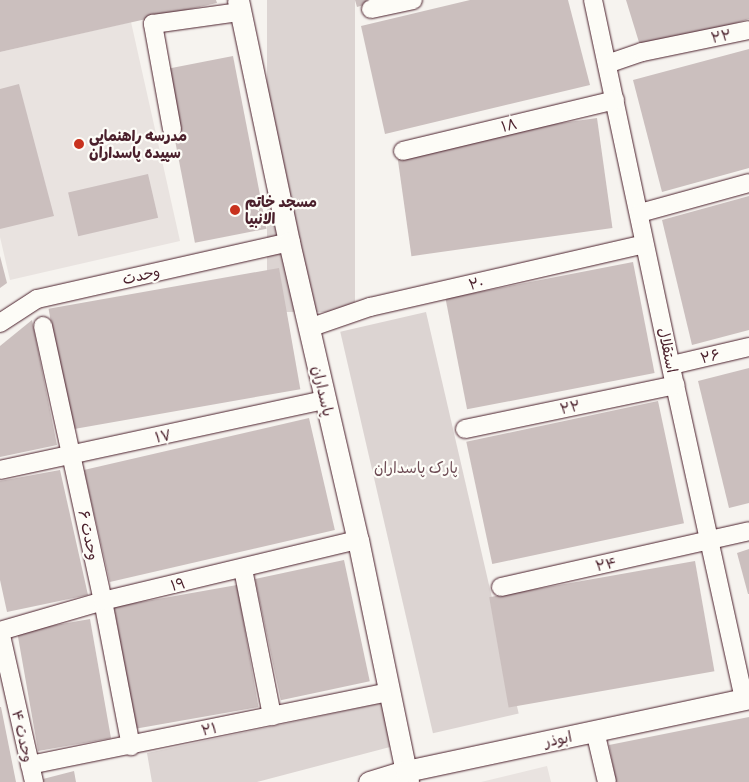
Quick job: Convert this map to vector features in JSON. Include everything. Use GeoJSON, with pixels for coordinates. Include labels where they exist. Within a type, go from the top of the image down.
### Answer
{"type":"FeatureCollection","features":[{"type":"Feature","properties":{"kind":"street"},"geometry":{"type":"LineString","coordinates":[[371,9],[412,0]]}},
{"type":"Feature","properties":{"kind":"street","name":"استقلال"},"geometry":{"type":"LineString","coordinates":[[593,0],[640,213],[644,244],[672,365],[674,385],[747,699]]}},
{"type":"Feature","properties":{"kind":"street"},"geometry":{"type":"LineString","coordinates":[[172,129],[153,24],[239,6]]}},
{"type":"Feature","properties":{"kind":"street","name":"پاسداران"},"geometry":{"type":"LineString","coordinates":[[239,6],[289,242],[358,540],[407,777]]}},
{"type":"Feature","properties":{"kind":"street","name":"۲۲"},"geometry":{"type":"LineString","coordinates":[[607,64],[642,52],[749,30]]}},
{"type":"Feature","properties":{"kind":"street","name":"۱۸"},"geometry":{"type":"LineString","coordinates":[[403,151],[615,100]]}},
{"type":"Feature","properties":{"kind":"street"},"geometry":{"type":"LineString","coordinates":[[640,213],[749,183]]}},
{"type":"Feature","properties":{"kind":"street","name":"وحدت"},"geometry":{"type":"LineString","coordinates":[[0,323],[37,298],[289,242]]}},
{"type":"Feature","properties":{"kind":"street","name":"۲۰"},"geometry":{"type":"LineString","coordinates":[[309,328],[370,307],[644,244]]}},
{"type":"Feature","properties":{"kind":"street","name":"وحدت ۶"},"geometry":{"type":"LineString","coordinates":[[43,326],[103,601],[131,746]]}},
{"type":"Feature","properties":{"kind":"street","name":"۲۶"},"geometry":{"type":"LineString","coordinates":[[672,365],[749,347]]}},
{"type":"Feature","properties":{"kind":"street","name":"۲۲"},"geometry":{"type":"LineString","coordinates":[[465,428],[674,385]]}},
{"type":"Feature","properties":{"kind":"street","name":"۱۷"},"geometry":{"type":"LineString","coordinates":[[0,470],[325,400]]}},
{"type":"Feature","properties":{"kind":"street","name":"۲۴"},"geometry":{"type":"LineString","coordinates":[[502,587],[749,531]]}},
{"type":"Feature","properties":{"kind":"street","name":"۱۹"},"geometry":{"type":"LineString","coordinates":[[0,631],[103,601],[358,540]]}},
{"type":"Feature","properties":{"kind":"street"},"geometry":{"type":"LineString","coordinates":[[243,568],[272,716]]}},
{"type":"Feature","properties":{"kind":"street","name":"وحدت ۴"},"geometry":{"type":"LineString","coordinates":[[0,631],[32,774]]}},
{"type":"Feature","properties":{"kind":"street","name":"۲۱"},"geometry":{"type":"LineString","coordinates":[[32,774],[131,746],[389,692]]}},
{"type":"Feature","properties":{"kind":"street","name":"ابوذر"},"geometry":{"type":"LineString","coordinates":[[369,782],[407,777],[595,731],[747,699]]}},
{"type":"Feature","properties":{"kind":"street"},"geometry":{"type":"LineString","coordinates":[[595,731],[606,782]]}},
{"type":"Feature","properties":{"kind":"shaded area","name":"مدرسه راهنمایی سپیده پاسداران"},"geometry":{"type":"Polygon","coordinates":[[[131,22],[180,241],[10,280],[0,237],[0,52],[131,22]]]}},
{"type":"Feature","properties":{"kind":"shaded area"},"geometry":{"type":"Polygon","coordinates":[[[547,766],[551,782],[481,782],[547,766]]]}},
{"type":"Feature","properties":{"kind":"green space"},"geometry":{"type":"Polygon","coordinates":[[[267,0],[355,0],[355,312],[267,312],[267,0]]]}},
{"type":"Feature","properties":{"kind":"green space","name":"پارک پاسداران"},"geometry":{"type":"Polygon","coordinates":[[[426,312],[519,713],[433,733],[340,332],[426,312]]]}},
{"type":"Feature","properties":{"kind":"green space"},"geometry":{"type":"Polygon","coordinates":[[[382,703],[390,747],[257,782],[152,782],[147,753],[382,703]]]}},
{"type":"Feature","properties":{"kind":"building"},"geometry":{"type":"Polygon","coordinates":[[[0,0],[216,0],[217,3],[0,52],[0,0]]]}},
{"type":"Feature","properties":{"kind":"building"},"geometry":{"type":"Polygon","coordinates":[[[355,0],[381,0],[357,7],[355,0]]]}},
{"type":"Feature","properties":{"kind":"building"},"geometry":{"type":"Polygon","coordinates":[[[470,0],[568,0],[590,85],[385,134],[361,26],[470,0]]]}},
{"type":"Feature","properties":{"kind":"building"},"geometry":{"type":"Polygon","coordinates":[[[626,0],[749,0],[749,19],[642,52],[626,0]]]}},
{"type":"Feature","properties":{"kind":"building"},"geometry":{"type":"Polygon","coordinates":[[[749,49],[749,168],[662,192],[633,80],[749,49]]]}},
{"type":"Feature","properties":{"kind":"building"},"geometry":{"type":"Polygon","coordinates":[[[233,56],[267,229],[195,243],[161,70],[233,56]]]}},
{"type":"Feature","properties":{"kind":"building"},"geometry":{"type":"Polygon","coordinates":[[[19,84],[54,216],[0,229],[0,89],[19,84]]]}},
{"type":"Feature","properties":{"kind":"building"},"geometry":{"type":"Polygon","coordinates":[[[597,118],[612,228],[411,256],[396,146],[597,118]]]}},
{"type":"Feature","properties":{"kind":"building"},"geometry":{"type":"Polygon","coordinates":[[[148,174],[158,218],[78,236],[68,192],[148,174]]]}},
{"type":"Feature","properties":{"kind":"building"},"geometry":{"type":"Polygon","coordinates":[[[749,196],[749,330],[692,345],[662,220],[749,196]]]}},
{"type":"Feature","properties":{"kind":"building"},"geometry":{"type":"Polygon","coordinates":[[[0,256],[7,283],[0,288],[0,256]]]}},
{"type":"Feature","properties":{"kind":"building"},"geometry":{"type":"Polygon","coordinates":[[[633,262],[655,373],[467,409],[446,298],[633,262]]]}},
{"type":"Feature","properties":{"kind":"building"},"geometry":{"type":"Polygon","coordinates":[[[279,268],[300,389],[70,430],[49,309],[279,268]]]}},
{"type":"Feature","properties":{"kind":"building"},"geometry":{"type":"Polygon","coordinates":[[[32,320],[57,445],[0,457],[0,346],[32,320]]]}},
{"type":"Feature","properties":{"kind":"building"},"geometry":{"type":"Polygon","coordinates":[[[749,368],[749,503],[729,508],[698,381],[749,368]]]}},
{"type":"Feature","properties":{"kind":"building"},"geometry":{"type":"Polygon","coordinates":[[[658,401],[684,523],[492,564],[466,442],[658,401]]]}},
{"type":"Feature","properties":{"kind":"building"},"geometry":{"type":"Polygon","coordinates":[[[309,418],[335,530],[110,582],[84,470],[309,418]]]}},
{"type":"Feature","properties":{"kind":"building"},"geometry":{"type":"Polygon","coordinates":[[[60,470],[88,595],[7,612],[0,580],[0,481],[60,470]]]}},
{"type":"Feature","properties":{"kind":"building"},"geometry":{"type":"Polygon","coordinates":[[[749,549],[749,594],[748,594],[737,553],[749,549]]]}},
{"type":"Feature","properties":{"kind":"building"},"geometry":{"type":"Polygon","coordinates":[[[344,560],[370,681],[281,700],[255,579],[344,560]]]}},
{"type":"Feature","properties":{"kind":"building"},"geometry":{"type":"Polygon","coordinates":[[[695,561],[714,671],[509,708],[489,597],[695,561]]]}},
{"type":"Feature","properties":{"kind":"building"},"geometry":{"type":"Polygon","coordinates":[[[237,585],[259,707],[135,729],[114,607],[237,585]]]}},
{"type":"Feature","properties":{"kind":"building"},"geometry":{"type":"Polygon","coordinates":[[[90,619],[111,738],[38,751],[17,632],[90,619]]]}},
{"type":"Feature","properties":{"kind":"building"},"geometry":{"type":"Polygon","coordinates":[[[1,707],[16,782],[0,782],[1,707]]]}},
{"type":"Feature","properties":{"kind":"building"},"geometry":{"type":"Polygon","coordinates":[[[749,717],[749,782],[616,782],[609,745],[749,717]]]}},
{"type":"Feature","properties":{"kind":"building"},"geometry":{"type":"Polygon","coordinates":[[[74,771],[76,782],[44,782],[43,779],[74,771]]]}},
{"type":"Feature","properties":{"kind":"place","name":"مدرسه راهنمایی سپیده پاسداران"},"geometry":{"type":"Point","coordinates":[79,144]}},
{"type":"Feature","properties":{"kind":"place","name":"مسجد خاتم الانبیا"},"geometry":{"type":"Point","coordinates":[235,210]}}]}
